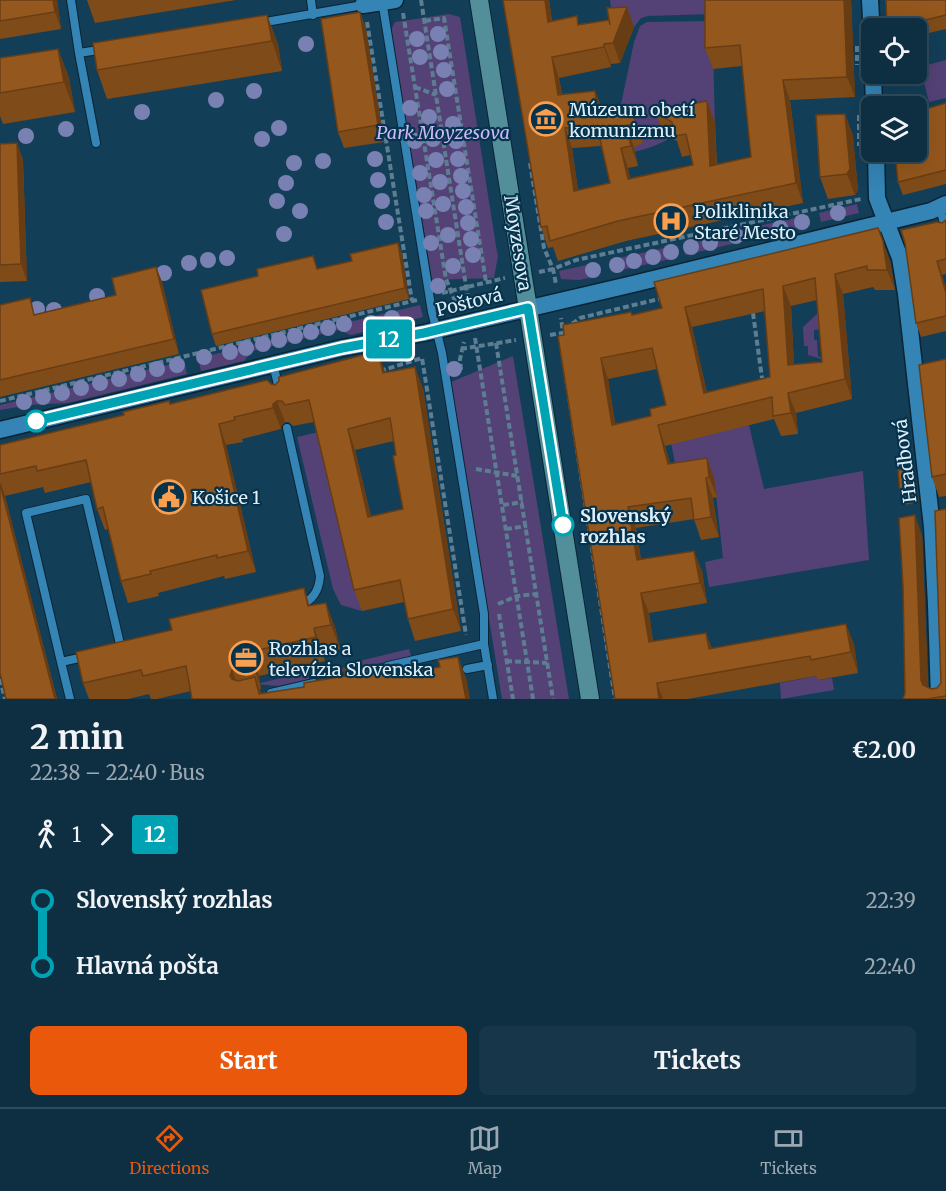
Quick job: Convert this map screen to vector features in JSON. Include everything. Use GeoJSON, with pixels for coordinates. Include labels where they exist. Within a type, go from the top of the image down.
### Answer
{"type":"FeatureCollection","features":[{"type":"Feature","properties":{"kind":"street","name":"Moyzesova"},"geometry":{"type":"LineString","coordinates":[[479,0],[590,699]]}},
{"type":"Feature","properties":{"kind":"street"},"geometry":{"type":"LineString","coordinates":[[870,0],[871,18]]}},
{"type":"Feature","properties":{"kind":"street"},"geometry":{"type":"LineString","coordinates":[[364,5],[390,3]]}},
{"type":"Feature","properties":{"kind":"street","name":"Hradbová"},"geometry":{"type":"LineString","coordinates":[[875,162],[869,199],[886,223],[900,258],[906,294],[930,506],[939,699]]}},
{"type":"Feature","properties":{"kind":"street","name":"Poštová"},"geometry":{"type":"LineString","coordinates":[[0,430],[342,348],[467,323],[886,223],[943,206]]}},
{"type":"Feature","properties":{"kind":"lane"},"geometry":{"type":"LineString","coordinates":[[71,0],[96,142]]}},
{"type":"Feature","properties":{"kind":"lane"},"geometry":{"type":"LineString","coordinates":[[311,0],[313,15]]}},
{"type":"Feature","properties":{"kind":"lane"},"geometry":{"type":"LineString","coordinates":[[390,3],[436,330],[442,353],[484,614],[484,645],[493,699]]}},
{"type":"Feature","properties":{"kind":"lane"},"geometry":{"type":"LineString","coordinates":[[255,24],[364,5]]}},
{"type":"Feature","properties":{"kind":"lane"},"geometry":{"type":"LineString","coordinates":[[79,53],[114,47]]}},
{"type":"Feature","properties":{"kind":"lane"},"geometry":{"type":"LineString","coordinates":[[943,206],[946,231]]}},
{"type":"Feature","properties":{"kind":"lane"},"geometry":{"type":"LineString","coordinates":[[273,364],[281,400]]}},
{"type":"Feature","properties":{"kind":"lane"},"geometry":{"type":"LineString","coordinates":[[287,428],[320,576],[319,586],[312,598],[294,608]]}},
{"type":"Feature","properties":{"kind":"lane"},"geometry":{"type":"LineString","coordinates":[[70,699],[26,513],[86,499],[121,648]]}},
{"type":"Feature","properties":{"kind":"lane"},"geometry":{"type":"LineString","coordinates":[[383,667],[484,645]]}},
{"type":"Feature","properties":{"kind":"lane"},"geometry":{"type":"LineString","coordinates":[[111,651],[132,646]]}},
{"type":"Feature","properties":{"kind":"lane"},"geometry":{"type":"LineString","coordinates":[[61,662],[101,653]]}},
{"type":"Feature","properties":{"kind":"lane"},"geometry":{"type":"LineString","coordinates":[[467,669],[488,665]]}},
{"type":"Feature","properties":{"kind":"lane"},"geometry":{"type":"LineString","coordinates":[[256,696],[326,681]]}},
{"type":"Feature","properties":{"kind":"path"},"geometry":{"type":"LineString","coordinates":[[422,0],[467,323],[460,359],[462,378]]}},
{"type":"Feature","properties":{"kind":"path"},"geometry":{"type":"LineString","coordinates":[[390,3],[446,279],[477,346],[533,699]]}},
{"type":"Feature","properties":{"kind":"path"},"geometry":{"type":"LineString","coordinates":[[364,5],[412,301]]}},
{"type":"Feature","properties":{"kind":"path"},"geometry":{"type":"LineString","coordinates":[[425,21],[444,18],[486,282]]}},
{"type":"Feature","properties":{"kind":"path"},"geometry":{"type":"LineString","coordinates":[[530,160],[544,248],[553,269],[563,333],[561,356],[615,699]]}},
{"type":"Feature","properties":{"kind":"path"},"geometry":{"type":"LineString","coordinates":[[810,202],[811,208]]}},
{"type":"Feature","properties":{"kind":"path"},"geometry":{"type":"LineString","coordinates":[[751,214],[753,220]]}},
{"type":"Feature","properties":{"kind":"path"},"geometry":{"type":"LineString","coordinates":[[673,231],[674,238]]}},
{"type":"Feature","properties":{"kind":"path"},"geometry":{"type":"LineString","coordinates":[[372,372],[442,353],[563,333],[575,320],[669,296]]}},
{"type":"Feature","properties":{"kind":"path"},"geometry":{"type":"LineString","coordinates":[[600,314],[601,322]]}},
{"type":"Feature","properties":{"kind":"path"},"geometry":{"type":"LineString","coordinates":[[753,314],[762,378]]}},
{"type":"Feature","properties":{"kind":"path"},"geometry":{"type":"LineString","coordinates":[[496,343],[553,699]]}},
{"type":"Feature","properties":{"kind":"path"},"geometry":{"type":"LineString","coordinates":[[422,358],[469,647]]}},
{"type":"Feature","properties":{"kind":"path"},"geometry":{"type":"LineString","coordinates":[[474,458],[478,480]]}},
{"type":"Feature","properties":{"kind":"path"},"geometry":{"type":"LineString","coordinates":[[476,469],[517,476]]}},
{"type":"Feature","properties":{"kind":"path"},"geometry":{"type":"LineString","coordinates":[[503,505],[523,502]]}},
{"type":"Feature","properties":{"kind":"path"},"geometry":{"type":"LineString","coordinates":[[506,529],[526,526]]}},
{"type":"Feature","properties":{"kind":"path"},"geometry":{"type":"LineString","coordinates":[[496,593],[513,699]]}},
{"type":"Feature","properties":{"kind":"path"},"geometry":{"type":"LineString","coordinates":[[498,604],[517,596],[536,594]]}},
{"type":"Feature","properties":{"kind":"path"},"geometry":{"type":"LineString","coordinates":[[488,665],[507,661],[547,663]]}},
{"type":"Feature","properties":{"kind":"path"},"geometry":{"type":"LineString","coordinates":[[0,679],[5,699]]}},
{"type":"Feature","properties":{"kind":"green space"},"geometry":{"type":"Polygon","coordinates":[[[610,0],[711,0],[712,14],[648,16],[641,18],[634,27],[614,28],[610,0]]]}},
{"type":"Feature","properties":{"kind":"green space","name":"Park Moyzesova"},"geometry":{"type":"Polygon","coordinates":[[[449,14],[460,17],[498,256],[494,278],[432,280],[391,30],[395,22],[449,14]]]}},
{"type":"Feature","properties":{"kind":"green space"},"geometry":{"type":"Polygon","coordinates":[[[712,21],[715,122],[677,131],[656,145],[610,157],[634,42],[640,26],[647,22],[712,21]]]}},
{"type":"Feature","properties":{"kind":"green space"},"geometry":{"type":"Polygon","coordinates":[[[946,60],[946,98],[929,102],[924,84],[927,84],[927,65],[946,60]]]}},
{"type":"Feature","properties":{"kind":"green space"},"geometry":{"type":"Polygon","coordinates":[[[857,204],[859,213],[821,222],[819,213],[857,204]]]}},
{"type":"Feature","properties":{"kind":"green space"},"geometry":{"type":"Polygon","coordinates":[[[808,215],[810,225],[761,237],[759,226],[808,215]]]}},
{"type":"Feature","properties":{"kind":"green space"},"geometry":{"type":"Polygon","coordinates":[[[747,229],[749,240],[685,255],[683,243],[747,229]]]}},
{"type":"Feature","properties":{"kind":"green space"},"geometry":{"type":"Polygon","coordinates":[[[673,246],[675,258],[613,272],[610,260],[673,246]]]}},
{"type":"Feature","properties":{"kind":"green space"},"geometry":{"type":"Polygon","coordinates":[[[596,263],[599,276],[579,280],[561,279],[559,271],[596,263]]]}},
{"type":"Feature","properties":{"kind":"green space"},"geometry":{"type":"Polygon","coordinates":[[[420,305],[423,317],[351,335],[338,330],[252,351],[244,361],[201,371],[198,358],[420,305]]]}},
{"type":"Feature","properties":{"kind":"green space"},"geometry":{"type":"Polygon","coordinates":[[[819,312],[824,329],[814,330],[814,340],[817,340],[818,356],[828,361],[808,355],[808,346],[804,346],[803,327],[819,312]]]}},
{"type":"Feature","properties":{"kind":"green space"},"geometry":{"type":"Polygon","coordinates":[[[513,356],[569,699],[502,699],[451,382],[513,356]]]}},
{"type":"Feature","properties":{"kind":"green space"},"geometry":{"type":"Polygon","coordinates":[[[184,361],[187,374],[68,403],[29,405],[0,410],[0,405],[184,361]]]}},
{"type":"Feature","properties":{"kind":"green space"},"geometry":{"type":"Polygon","coordinates":[[[749,425],[764,489],[863,471],[869,560],[709,587],[705,562],[723,558],[714,477],[679,483],[671,443],[749,425]]]}},
{"type":"Feature","properties":{"kind":"green space"},"geometry":{"type":"Polygon","coordinates":[[[319,432],[362,611],[341,605],[333,589],[297,437],[319,432]]]}},
{"type":"Feature","properties":{"kind":"green space"},"geometry":{"type":"Polygon","coordinates":[[[409,649],[411,656],[315,678],[313,671],[333,666],[335,670],[352,666],[351,663],[409,649]]]}},
{"type":"Feature","properties":{"kind":"green space"},"geometry":{"type":"Polygon","coordinates":[[[308,672],[309,679],[278,686],[256,684],[308,672]]]}},
{"type":"Feature","properties":{"kind":"green space"},"geometry":{"type":"Polygon","coordinates":[[[817,676],[818,680],[832,678],[834,690],[781,699],[780,683],[817,676]]]}},
{"type":"Feature","properties":{"kind":"building"},"geometry":{"type":"Polygon","coordinates":[[[0,0],[53,0],[55,12],[0,21],[0,0]]]}},
{"type":"Feature","properties":{"kind":"building"},"geometry":{"type":"Polygon","coordinates":[[[503,0],[545,0],[548,22],[577,16],[578,25],[609,20],[610,25],[607,8],[627,7],[613,43],[604,44],[604,47],[552,57],[558,95],[595,91],[598,117],[629,106],[636,123],[626,126],[631,146],[621,148],[628,179],[693,165],[686,134],[675,136],[672,122],[655,112],[707,101],[710,166],[751,157],[740,45],[705,48],[705,0],[844,0],[847,77],[783,80],[796,183],[618,221],[550,241],[547,226],[541,227],[503,0]],[[597,126],[565,128],[574,191],[610,183],[597,126]]]}},
{"type":"Feature","properties":{"kind":"building"},"geometry":{"type":"Polygon","coordinates":[[[886,0],[946,0],[946,15],[927,20],[887,18],[886,0]]]}},
{"type":"Feature","properties":{"kind":"building"},"geometry":{"type":"Polygon","coordinates":[[[360,12],[378,125],[338,132],[321,19],[360,12]]]}},
{"type":"Feature","properties":{"kind":"building"},"geometry":{"type":"Polygon","coordinates":[[[267,15],[272,41],[97,70],[93,43],[267,15]]]}},
{"type":"Feature","properties":{"kind":"building"},"geometry":{"type":"Polygon","coordinates":[[[58,49],[64,82],[0,93],[0,58],[58,49]]]}},
{"type":"Feature","properties":{"kind":"building"},"geometry":{"type":"Polygon","coordinates":[[[946,103],[946,170],[898,182],[896,162],[927,162],[927,109],[946,103]]]}},
{"type":"Feature","properties":{"kind":"building"},"geometry":{"type":"Polygon","coordinates":[[[845,114],[850,169],[847,174],[820,177],[816,115],[845,114]]]}},
{"type":"Feature","properties":{"kind":"building"},"geometry":{"type":"Polygon","coordinates":[[[17,143],[21,264],[0,265],[0,144],[17,143]]]}},
{"type":"Feature","properties":{"kind":"building"},"geometry":{"type":"Polygon","coordinates":[[[946,220],[946,259],[937,261],[946,293],[946,316],[916,323],[905,243],[901,230],[937,222],[942,223],[946,220]]]}},
{"type":"Feature","properties":{"kind":"building"},"geometry":{"type":"Polygon","coordinates":[[[878,228],[883,241],[887,270],[867,270],[867,266],[835,274],[845,379],[788,393],[791,413],[773,416],[772,397],[658,425],[668,464],[707,458],[709,477],[706,478],[711,517],[694,520],[691,498],[628,507],[637,560],[694,551],[700,583],[641,593],[649,642],[706,633],[709,649],[846,624],[851,652],[811,660],[810,656],[657,683],[659,699],[615,699],[558,336],[564,335],[563,325],[631,312],[632,315],[662,308],[654,282],[878,228]],[[815,278],[783,286],[788,365],[822,362],[815,278]],[[763,289],[685,307],[704,393],[770,377],[763,289]],[[652,348],[601,358],[612,425],[651,416],[650,409],[666,405],[652,348]]]}},
{"type":"Feature","properties":{"kind":"building"},"geometry":{"type":"Polygon","coordinates":[[[398,243],[405,288],[212,334],[201,290],[258,276],[257,269],[313,256],[317,269],[352,261],[350,254],[398,243]]]}},
{"type":"Feature","properties":{"kind":"building"},"geometry":{"type":"Polygon","coordinates":[[[156,267],[174,339],[0,380],[0,305],[30,298],[34,315],[116,295],[112,278],[156,267]]]}},
{"type":"Feature","properties":{"kind":"building"},"geometry":{"type":"Polygon","coordinates":[[[378,353],[383,373],[415,367],[453,609],[408,619],[400,580],[354,590],[309,400],[285,405],[282,401],[277,401],[273,404],[273,408],[234,417],[235,420],[219,424],[248,551],[217,558],[217,555],[150,571],[151,574],[121,581],[103,507],[97,509],[86,460],[37,471],[36,466],[0,474],[0,445],[124,415],[123,412],[169,401],[170,404],[267,380],[275,385],[279,377],[378,353]],[[390,418],[348,429],[368,517],[403,509],[393,456],[396,455],[390,418]]]}},
{"type":"Feature","properties":{"kind":"building"},"geometry":{"type":"Polygon","coordinates":[[[946,359],[946,474],[932,477],[919,365],[946,359]]]}},
{"type":"Feature","properties":{"kind":"building"},"geometry":{"type":"Polygon","coordinates":[[[912,469],[914,490],[900,493],[898,470],[912,469]]]}},
{"type":"Feature","properties":{"kind":"building"},"geometry":{"type":"Polygon","coordinates":[[[0,484],[55,699],[6,699],[0,673],[0,484]]]}},
{"type":"Feature","properties":{"kind":"building"},"geometry":{"type":"Polygon","coordinates":[[[946,509],[946,696],[903,699],[905,693],[903,586],[899,518],[915,515],[921,680],[923,685],[931,689],[937,688],[941,683],[935,511],[946,509]]]}},
{"type":"Feature","properties":{"kind":"building"},"geometry":{"type":"Polygon","coordinates":[[[304,588],[308,606],[326,603],[331,625],[314,628],[316,637],[250,652],[253,664],[232,670],[230,676],[232,679],[238,681],[255,677],[259,694],[304,687],[304,683],[345,676],[344,668],[363,665],[363,670],[398,664],[399,674],[440,667],[438,660],[458,657],[466,699],[192,699],[186,666],[143,676],[141,670],[83,683],[76,652],[172,630],[169,619],[304,588]]]}},
{"type":"Feature","properties":{"kind":"bus line","name":"12"},"geometry":{"type":"LineString","coordinates":[[36,421],[342,348],[424,333],[528,308],[563,525]]}},
{"type":"Feature","properties":{"kind":"place","name":"Múzeum obetí komunizmu"},"geometry":{"type":"Point","coordinates":[546,119]}},
{"type":"Feature","properties":{"kind":"place","name":"Poliklinika Staré Mesto"},"geometry":{"type":"Point","coordinates":[671,221]}},
{"type":"Feature","properties":{"kind":"place","name":"Košice 1"},"geometry":{"type":"Point","coordinates":[169,497]}},
{"type":"Feature","properties":{"kind":"place","name":"Slovenský rozhlas"},"geometry":{"type":"Point","coordinates":[563,525]}},
{"type":"Feature","properties":{"kind":"place","name":"Rozhlas a televízia Slovenska"},"geometry":{"type":"Point","coordinates":[246,658]}}]}
